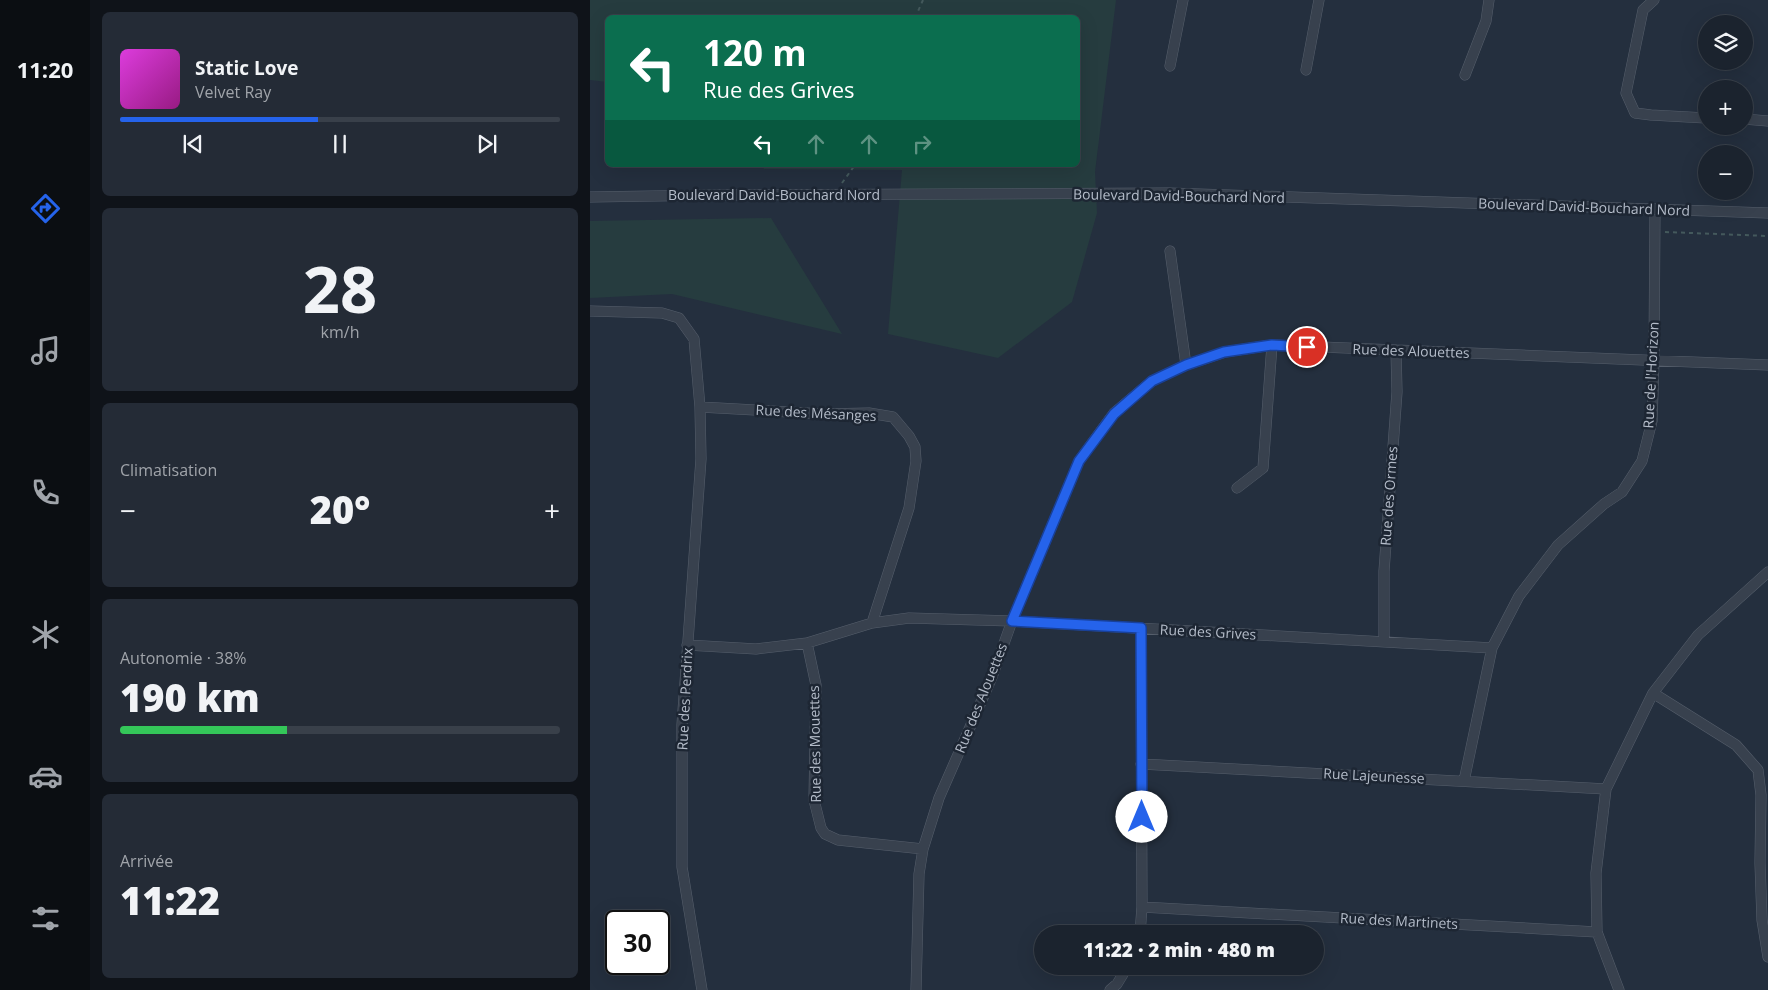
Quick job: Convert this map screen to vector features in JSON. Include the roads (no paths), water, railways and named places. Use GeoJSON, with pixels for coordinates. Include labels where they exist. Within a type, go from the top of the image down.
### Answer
{"type":"FeatureCollection","features":[{"type":"Feature","properties":{"kind":"street"},"geometry":{"type":"LineString","coordinates":[[1170,66],[1183,0]]}},
{"type":"Feature","properties":{"kind":"street"},"geometry":{"type":"LineString","coordinates":[[1306,70],[1320,0]]}},
{"type":"Feature","properties":{"kind":"street"},"geometry":{"type":"LineString","coordinates":[[1465,75],[1486,21],[1488,0]]}},
{"type":"Feature","properties":{"kind":"street"},"geometry":{"type":"LineString","coordinates":[[1654,0],[1643,10],[1626,92],[1635,113],[1698,118]]}},
{"type":"Feature","properties":{"kind":"street"},"geometry":{"type":"LineString","coordinates":[[1753,119],[1768,120]]}},
{"type":"Feature","properties":{"kind":"street","name":"Boulevard David-Bouchard Nord"},"geometry":{"type":"LineString","coordinates":[[590,197],[1169,194],[1768,213]]}},
{"type":"Feature","properties":{"kind":"street","name":"Rue de l'Horizon"},"geometry":{"type":"LineString","coordinates":[[1464,781],[1492,648],[1519,596],[1558,546],[1604,504],[1622,492],[1642,462],[1652,421],[1655,209]]}},
{"type":"Feature","properties":{"kind":"street"},"geometry":{"type":"LineString","coordinates":[[1170,251],[1186,365]]}},
{"type":"Feature","properties":{"kind":"street","name":"Rue des Perdrix"},"geometry":{"type":"LineString","coordinates":[[590,311],[662,312],[679,318],[694,339],[700,407],[700,459],[682,725],[682,867],[702,990]]}},
{"type":"Feature","properties":{"kind":"street"},"geometry":{"type":"LineString","coordinates":[[1237,488],[1263,468],[1272,345]]}},
{"type":"Feature","properties":{"kind":"street","name":"Rue des Alouettes"},"geometry":{"type":"LineString","coordinates":[[916,990],[919,874],[923,849],[939,798],[992,677],[1012,621],[1079,461],[1114,414],[1152,381],[1186,365],[1224,352],[1272,345],[1768,365]]}},
{"type":"Feature","properties":{"kind":"street","name":"Rue des Ormes"},"geometry":{"type":"LineString","coordinates":[[1384,642],[1384,570],[1397,392],[1396,350]]}},
{"type":"Feature","properties":{"kind":"street","name":"Rue des Mésanges"},"geometry":{"type":"LineString","coordinates":[[700,407],[824,414],[869,413],[893,418],[909,436],[915,447],[916,461],[909,508],[872,622]]}},
{"type":"Feature","properties":{"kind":"street"},"geometry":{"type":"LineString","coordinates":[[1619,990],[1597,932],[1596,873],[1606,789],[1653,693],[1698,635],[1768,572]]}},
{"type":"Feature","properties":{"kind":"street","name":"Rue des Grives"},"geometry":{"type":"LineString","coordinates":[[687,645],[756,649],[807,643],[872,622],[908,618],[1012,621],[1492,648]]}},
{"type":"Feature","properties":{"kind":"street"},"geometry":{"type":"LineString","coordinates":[[1141,628],[1141,925]]}},
{"type":"Feature","properties":{"kind":"street","name":"Rue des Mouettes"},"geometry":{"type":"LineString","coordinates":[[807,643],[816,685],[814,800],[821,828],[825,834],[838,840],[923,849]]}},
{"type":"Feature","properties":{"kind":"street"},"geometry":{"type":"LineString","coordinates":[[1653,693],[1736,746],[1758,770],[1764,863],[1762,920],[1768,957]]}},
{"type":"Feature","properties":{"kind":"street","name":"Rue Lajeunesse"},"geometry":{"type":"LineString","coordinates":[[1141,764],[1606,789]]}},
{"type":"Feature","properties":{"kind":"street","name":"Rue des Martinets"},"geometry":{"type":"LineString","coordinates":[[1142,907],[1597,932]]}},
{"type":"Feature","properties":{"kind":"street"},"geometry":{"type":"LineString","coordinates":[[1110,990],[1122,975]]}}]}
